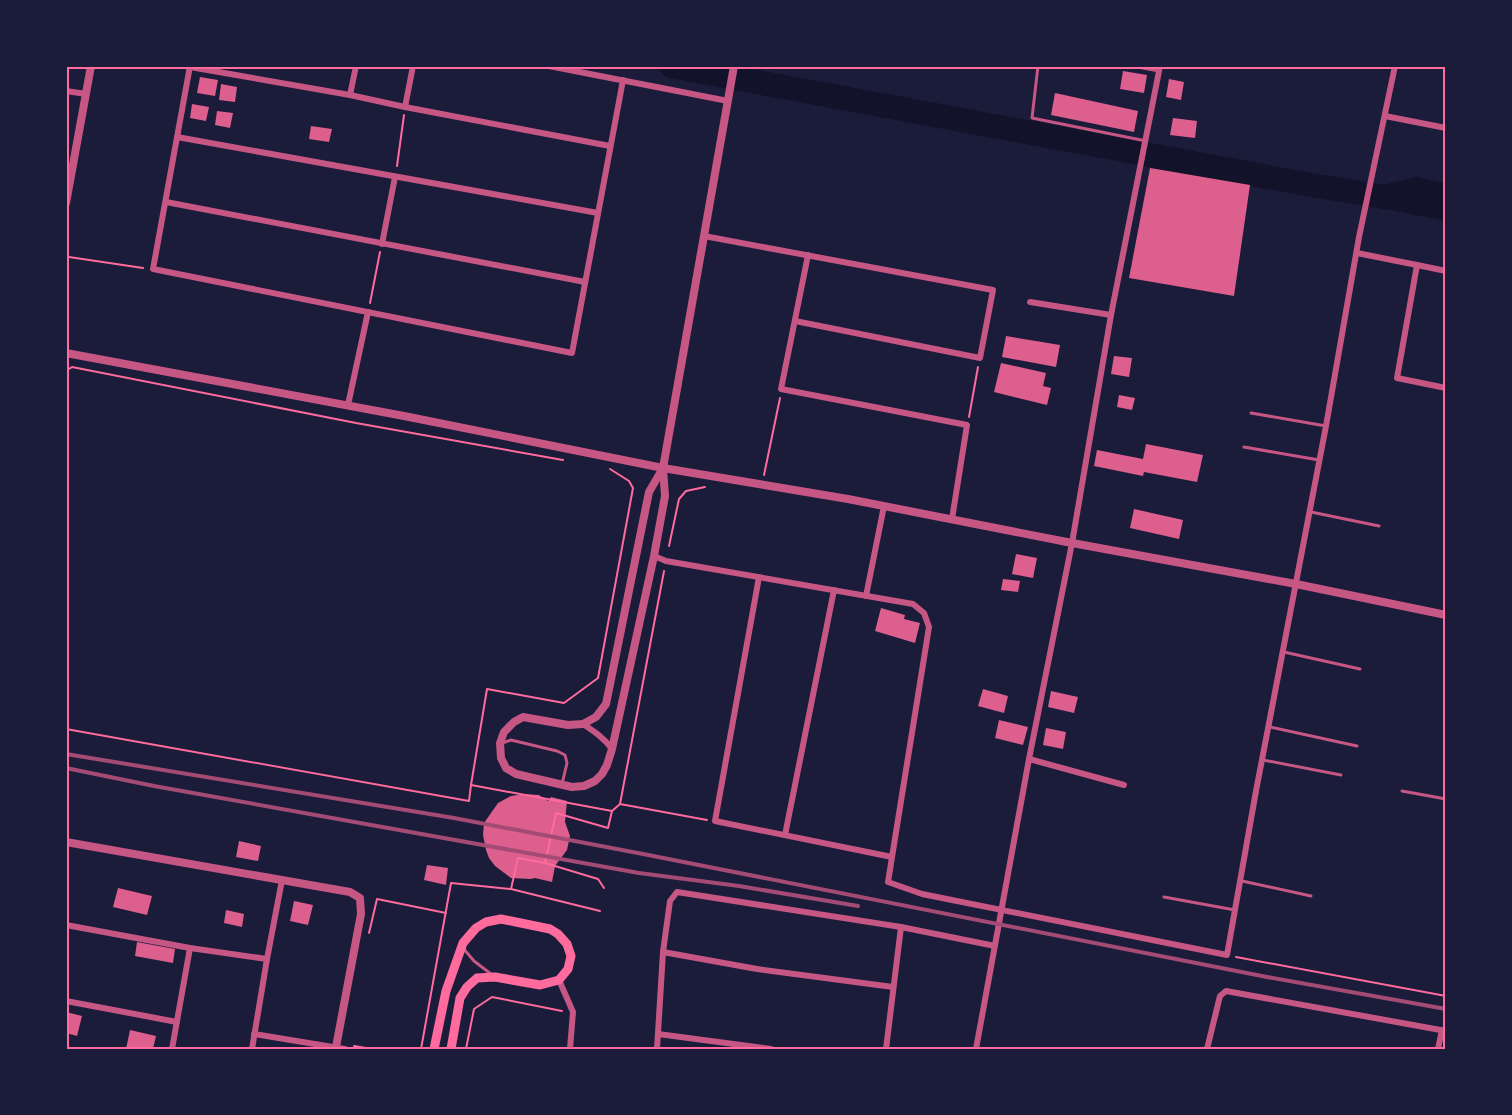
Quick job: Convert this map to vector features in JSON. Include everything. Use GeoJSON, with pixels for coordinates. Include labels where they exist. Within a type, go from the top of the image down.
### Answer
{"type":"FeatureCollection","features":[{"type":"Feature","properties":{"kind":"main road"},"geometry":{"type":"LineString","coordinates":[[434,1049],[446,991],[467,936],[486,922],[501,919],[550,929],[558,934],[567,944],[571,956],[568,969],[559,980],[540,985],[495,977],[477,978],[460,998],[450,1049]]}},
{"type":"Feature","properties":{"kind":"street"},"geometry":{"type":"LineString","coordinates":[[66,203],[91,66]]}},
{"type":"Feature","properties":{"kind":"street"},"geometry":{"type":"LineString","coordinates":[[610,146],[190,66],[153,269],[572,353],[598,213],[622,80]]}},
{"type":"Feature","properties":{"kind":"street"},"geometry":{"type":"LineString","coordinates":[[350,95],[356,66]]}},
{"type":"Feature","properties":{"kind":"street"},"geometry":{"type":"LineString","coordinates":[[405,107],[412,66]]}},
{"type":"Feature","properties":{"kind":"street"},"geometry":{"type":"LineString","coordinates":[[549,66],[728,101]]}},
{"type":"Feature","properties":{"kind":"street"},"geometry":{"type":"LineString","coordinates":[[663,468],[649,492],[606,704],[596,717],[583,724],[568,725],[523,717],[514,722],[504,732],[500,743],[501,758],[506,768],[516,774],[572,787],[584,786],[595,781],[602,774],[612,750],[665,496],[663,468],[734,66]]}},
{"type":"Feature","properties":{"kind":"street"},"geometry":{"type":"LineString","coordinates":[[654,556],[666,561],[913,604],[924,613],[929,627],[888,882],[922,894],[1227,956],[1357,253],[1395,66]]}},
{"type":"Feature","properties":{"kind":"street"},"geometry":{"type":"LineString","coordinates":[[976,1049],[1029,759],[1072,543],[1111,315],[1159,68]]}},
{"type":"Feature","properties":{"kind":"street"},"geometry":{"type":"LineString","coordinates":[[66,91],[86,94]]}},
{"type":"Feature","properties":{"kind":"street"},"geometry":{"type":"LineString","coordinates":[[1385,116],[1446,128]]}},
{"type":"Feature","properties":{"kind":"street"},"geometry":{"type":"LineString","coordinates":[[177,137],[598,213]]}},
{"type":"Feature","properties":{"kind":"street"},"geometry":{"type":"LineString","coordinates":[[382,244],[395,177]]}},
{"type":"Feature","properties":{"kind":"street"},"geometry":{"type":"LineString","coordinates":[[165,202],[585,282]]}},
{"type":"Feature","properties":{"kind":"street"},"geometry":{"type":"LineString","coordinates":[[704,236],[993,290],[980,358],[795,321]]}},
{"type":"Feature","properties":{"kind":"street"},"geometry":{"type":"LineString","coordinates":[[1357,253],[1446,271]]}},
{"type":"Feature","properties":{"kind":"street"},"geometry":{"type":"LineString","coordinates":[[808,255],[781,389],[967,425],[952,519]]}},
{"type":"Feature","properties":{"kind":"street"},"geometry":{"type":"LineString","coordinates":[[1417,265],[1397,378],[1446,388]]}},
{"type":"Feature","properties":{"kind":"street"},"geometry":{"type":"LineString","coordinates":[[1030,302],[1111,315]]}},
{"type":"Feature","properties":{"kind":"street"},"geometry":{"type":"LineString","coordinates":[[348,405],[368,312]]}},
{"type":"Feature","properties":{"kind":"street"},"geometry":{"type":"LineString","coordinates":[[66,353],[348,405],[663,468],[884,506],[1296,584],[1446,615]]}},
{"type":"Feature","properties":{"kind":"street"},"geometry":{"type":"LineString","coordinates":[[866,596],[884,506]]}},
{"type":"Feature","properties":{"kind":"street"},"geometry":{"type":"LineString","coordinates":[[759,577],[715,821],[892,857]]}},
{"type":"Feature","properties":{"kind":"street"},"geometry":{"type":"LineString","coordinates":[[785,835],[834,590]]}},
{"type":"Feature","properties":{"kind":"street"},"geometry":{"type":"LineString","coordinates":[[583,724],[597,733],[612,750]]}},
{"type":"Feature","properties":{"kind":"street"},"geometry":{"type":"LineString","coordinates":[[1029,759],[1124,784]]}},
{"type":"Feature","properties":{"kind":"street"},"geometry":{"type":"LineString","coordinates":[[66,842],[350,892],[360,898],[361,914],[336,1047]]}},
{"type":"Feature","properties":{"kind":"street"},"geometry":{"type":"LineString","coordinates":[[252,1049],[282,880]]}},
{"type":"Feature","properties":{"kind":"street"},"geometry":{"type":"LineString","coordinates":[[657,1049],[663,952],[669,901],[677,892],[902,927],[994,946]]}},
{"type":"Feature","properties":{"kind":"street"},"geometry":{"type":"LineString","coordinates":[[66,925],[190,948],[267,959]]}},
{"type":"Feature","properties":{"kind":"street"},"geometry":{"type":"LineString","coordinates":[[886,1049],[902,927]]}},
{"type":"Feature","properties":{"kind":"street"},"geometry":{"type":"LineString","coordinates":[[172,1049],[190,948]]}},
{"type":"Feature","properties":{"kind":"street"},"geometry":{"type":"LineString","coordinates":[[663,952],[757,969],[894,987]]}},
{"type":"Feature","properties":{"kind":"street"},"geometry":{"type":"LineString","coordinates":[[559,980],[573,1012],[570,1049]]}},
{"type":"Feature","properties":{"kind":"street"},"geometry":{"type":"LineString","coordinates":[[1207,1049],[1220,996],[1226,991],[1444,1031],[1438,1049]]}},
{"type":"Feature","properties":{"kind":"street"},"geometry":{"type":"LineString","coordinates":[[66,1001],[177,1022]]}},
{"type":"Feature","properties":{"kind":"street"},"geometry":{"type":"LineString","coordinates":[[658,1034],[771,1049]]}},
{"type":"Feature","properties":{"kind":"street"},"geometry":{"type":"LineString","coordinates":[[254,1035],[347,1047]]}},
{"type":"Feature","properties":{"kind":"lane"},"geometry":{"type":"LineString","coordinates":[[1038,66],[1032,118],[1146,141]]}},
{"type":"Feature","properties":{"kind":"lane"},"geometry":{"type":"LineString","coordinates":[[1132,66],[1159,68]]}},
{"type":"Feature","properties":{"kind":"lane"},"geometry":{"type":"LineString","coordinates":[[1251,413],[1326,426]]}},
{"type":"Feature","properties":{"kind":"lane"},"geometry":{"type":"LineString","coordinates":[[1244,447],[1319,460]]}},
{"type":"Feature","properties":{"kind":"lane"},"geometry":{"type":"LineString","coordinates":[[1310,512],[1379,526]]}},
{"type":"Feature","properties":{"kind":"lane"},"geometry":{"type":"LineString","coordinates":[[1283,652],[1360,669]]}},
{"type":"Feature","properties":{"kind":"lane"},"geometry":{"type":"LineString","coordinates":[[1268,727],[1357,746]]}},
{"type":"Feature","properties":{"kind":"lane"},"geometry":{"type":"LineString","coordinates":[[500,743],[511,740],[565,755],[567,764],[562,785]]}},
{"type":"Feature","properties":{"kind":"lane"},"geometry":{"type":"LineString","coordinates":[[1262,760],[1341,775]]}},
{"type":"Feature","properties":{"kind":"lane"},"geometry":{"type":"LineString","coordinates":[[1402,791],[1446,799]]}},
{"type":"Feature","properties":{"kind":"lane"},"geometry":{"type":"LineString","coordinates":[[1240,880],[1311,896]]}},
{"type":"Feature","properties":{"kind":"lane"},"geometry":{"type":"LineString","coordinates":[[1164,897],[1235,910]]}},
{"type":"Feature","properties":{"kind":"lane"},"geometry":{"type":"LineString","coordinates":[[462,946],[474,961],[495,977]]}},
{"type":"Feature","properties":{"kind":"path"},"geometry":{"type":"LineString","coordinates":[[395,177],[405,107]]}},
{"type":"Feature","properties":{"kind":"path"},"geometry":{"type":"LineString","coordinates":[[368,312],[382,244]]}},
{"type":"Feature","properties":{"kind":"path"},"geometry":{"type":"LineString","coordinates":[[69,257],[153,269]]}},
{"type":"Feature","properties":{"kind":"path"},"geometry":{"type":"LineString","coordinates":[[967,425],[980,358]]}},
{"type":"Feature","properties":{"kind":"path"},"geometry":{"type":"LineString","coordinates":[[66,371],[72,367],[356,423],[562,460]]}},
{"type":"Feature","properties":{"kind":"path"},"geometry":{"type":"LineString","coordinates":[[762,485],[781,389]]}},
{"type":"Feature","properties":{"kind":"path"},"geometry":{"type":"LineString","coordinates":[[66,729],[469,801],[487,689],[564,704],[598,678],[633,488],[629,481],[608,468]]}},
{"type":"Feature","properties":{"kind":"path"},"geometry":{"type":"LineString","coordinates":[[669,546],[679,499],[686,491],[703,486],[714,488]]}},
{"type":"Feature","properties":{"kind":"path"},"geometry":{"type":"LineString","coordinates":[[545,863],[556,813],[608,828],[612,811],[620,804],[665,565]]}},
{"type":"Feature","properties":{"kind":"path"},"geometry":{"type":"LineString","coordinates":[[471,785],[612,811]]}},
{"type":"Feature","properties":{"kind":"path"},"geometry":{"type":"LineString","coordinates":[[620,804],[715,821]]}},
{"type":"Feature","properties":{"kind":"path"},"geometry":{"type":"LineString","coordinates":[[543,845],[549,846]]}},
{"type":"Feature","properties":{"kind":"path"},"geometry":{"type":"LineString","coordinates":[[511,888],[518,858],[545,863],[598,879],[604,888]]}},
{"type":"Feature","properties":{"kind":"path"},"geometry":{"type":"LineString","coordinates":[[421,1049],[451,883],[511,888],[600,912]]}},
{"type":"Feature","properties":{"kind":"path"},"geometry":{"type":"LineString","coordinates":[[369,934],[377,899],[446,913]]}},
{"type":"Feature","properties":{"kind":"path"},"geometry":{"type":"LineString","coordinates":[[1227,956],[1446,996]]}},
{"type":"Feature","properties":{"kind":"path"},"geometry":{"type":"LineString","coordinates":[[466,1049],[474,1009],[492,997],[565,1012]]}},
{"type":"Feature","properties":{"kind":"path"},"geometry":{"type":"LineString","coordinates":[[347,1047],[372,1049]]}},
{"type":"Feature","properties":{"kind":"shaded area"},"geometry":{"type":"Polygon","coordinates":[[[1416,177],[1446,183],[1446,221],[1376,207],[1379,186],[1416,177]]]}},
{"type":"Feature","properties":{"kind":"building"},"geometry":{"type":"Polygon","coordinates":[[[1123,71],[1147,75],[1144,93],[1120,89],[1123,71]]]}},
{"type":"Feature","properties":{"kind":"building"},"geometry":{"type":"Polygon","coordinates":[[[200,77],[218,80],[215,96],[197,93],[200,77]]]}},
{"type":"Feature","properties":{"kind":"building"},"geometry":{"type":"Polygon","coordinates":[[[1169,79],[1184,82],[1181,100],[1166,97],[1169,79]]]}},
{"type":"Feature","properties":{"kind":"building"},"geometry":{"type":"Polygon","coordinates":[[[221,84],[237,87],[235,102],[219,100],[221,84]]]}},
{"type":"Feature","properties":{"kind":"building"},"geometry":{"type":"Polygon","coordinates":[[[1055,93],[1138,111],[1134,132],[1051,115],[1055,93]]]}},
{"type":"Feature","properties":{"kind":"building"},"geometry":{"type":"Polygon","coordinates":[[[192,104],[209,107],[206,121],[190,118],[192,104]]]}},
{"type":"Feature","properties":{"kind":"building"},"geometry":{"type":"Polygon","coordinates":[[[217,111],[233,113],[230,128],[215,125],[217,111]]]}},
{"type":"Feature","properties":{"kind":"building"},"geometry":{"type":"Polygon","coordinates":[[[1173,118],[1197,121],[1195,138],[1170,135],[1173,118]]]}},
{"type":"Feature","properties":{"kind":"building"},"geometry":{"type":"Polygon","coordinates":[[[311,126],[332,129],[329,142],[309,139],[311,126]]]}},
{"type":"Feature","properties":{"kind":"building"},"geometry":{"type":"Polygon","coordinates":[[[1150,168],[1250,185],[1234,296],[1129,278],[1150,168]]]}},
{"type":"Feature","properties":{"kind":"building"},"geometry":{"type":"Polygon","coordinates":[[[1006,336],[1060,345],[1056,367],[1002,357],[1006,336]]]}},
{"type":"Feature","properties":{"kind":"building"},"geometry":{"type":"Polygon","coordinates":[[[1114,356],[1132,358],[1129,377],[1111,374],[1114,356]]]}},
{"type":"Feature","properties":{"kind":"building"},"geometry":{"type":"Polygon","coordinates":[[[1001,363],[1046,373],[1043,386],[1051,388],[1047,405],[994,392],[1001,363]]]}},
{"type":"Feature","properties":{"kind":"building"},"geometry":{"type":"Polygon","coordinates":[[[1119,395],[1135,398],[1132,410],[1117,407],[1119,395]]]}},
{"type":"Feature","properties":{"kind":"building"},"geometry":{"type":"Polygon","coordinates":[[[1146,444],[1203,455],[1197,482],[1144,472],[1143,476],[1094,466],[1097,450],[1143,459],[1146,444]]]}},
{"type":"Feature","properties":{"kind":"building"},"geometry":{"type":"Polygon","coordinates":[[[1134,509],[1183,520],[1179,539],[1130,528],[1134,509]]]}},
{"type":"Feature","properties":{"kind":"building"},"geometry":{"type":"Polygon","coordinates":[[[1016,554],[1037,558],[1033,578],[1012,574],[1016,554]]]}},
{"type":"Feature","properties":{"kind":"building"},"geometry":{"type":"Polygon","coordinates":[[[1003,579],[1020,581],[1018,592],[1001,590],[1003,579]]]}},
{"type":"Feature","properties":{"kind":"building"},"geometry":{"type":"Polygon","coordinates":[[[881,608],[905,615],[904,619],[920,623],[915,643],[875,631],[881,608]]]}},
{"type":"Feature","properties":{"kind":"building"},"geometry":{"type":"Polygon","coordinates":[[[983,689],[1008,696],[1004,713],[978,706],[983,689]]]}},
{"type":"Feature","properties":{"kind":"building"},"geometry":{"type":"Polygon","coordinates":[[[1051,691],[1078,697],[1074,713],[1048,707],[1051,691]]]}},
{"type":"Feature","properties":{"kind":"building"},"geometry":{"type":"Polygon","coordinates":[[[999,720],[1028,727],[1023,745],[995,738],[999,720]]]}},
{"type":"Feature","properties":{"kind":"building"},"geometry":{"type":"Polygon","coordinates":[[[1046,728],[1066,732],[1063,749],[1043,745],[1046,728]]]}},
{"type":"Feature","properties":{"kind":"building"},"geometry":{"type":"Polygon","coordinates":[[[539,795],[548,801],[551,797],[567,801],[565,822],[570,836],[567,850],[555,866],[552,882],[535,878],[511,878],[495,866],[486,850],[483,835],[484,823],[498,803],[511,796],[539,795]]]}},
{"type":"Feature","properties":{"kind":"building"},"geometry":{"type":"Polygon","coordinates":[[[239,841],[261,846],[258,861],[236,857],[239,841]]]}},
{"type":"Feature","properties":{"kind":"building"},"geometry":{"type":"Polygon","coordinates":[[[427,865],[448,868],[446,885],[424,880],[427,865]]]}},
{"type":"Feature","properties":{"kind":"building"},"geometry":{"type":"Polygon","coordinates":[[[118,888],[152,896],[147,915],[113,907],[118,888]]]}},
{"type":"Feature","properties":{"kind":"building"},"geometry":{"type":"Polygon","coordinates":[[[294,901],[313,905],[308,925],[290,921],[294,901]]]}},
{"type":"Feature","properties":{"kind":"building"},"geometry":{"type":"Polygon","coordinates":[[[226,910],[244,914],[242,927],[224,923],[226,910]]]}},
{"type":"Feature","properties":{"kind":"building"},"geometry":{"type":"Polygon","coordinates":[[[137,942],[175,949],[173,963],[135,956],[137,942]]]}},
{"type":"Feature","properties":{"kind":"building"},"geometry":{"type":"Polygon","coordinates":[[[66,1012],[82,1016],[77,1036],[66,1033],[66,1012]]]}},
{"type":"Feature","properties":{"kind":"building"},"geometry":{"type":"Polygon","coordinates":[[[130,1030],[156,1036],[153,1049],[126,1049],[130,1030]]]}},
{"type":"Feature","properties":{"kind":"waterway"},"geometry":{"type":"LineString","coordinates":[[671,66],[1311,185],[1446,207]]}},
{"type":"Feature","properties":{"kind":"railway"},"geometry":{"type":"LineString","coordinates":[[66,754],[454,818],[1267,977],[1446,1009]]}},
{"type":"Feature","properties":{"kind":"railway"},"geometry":{"type":"LineString","coordinates":[[66,768],[154,786],[639,873],[739,886],[858,906]]}}]}
